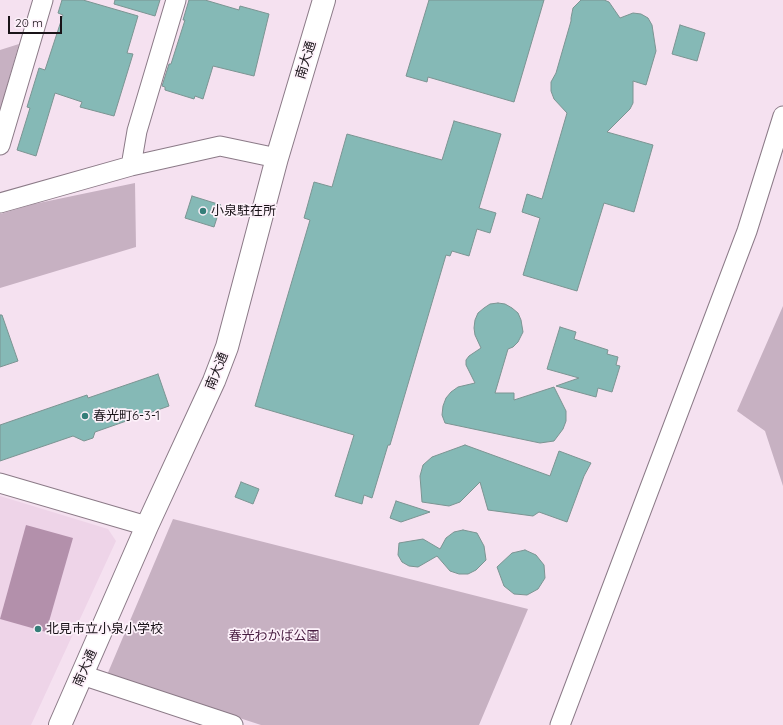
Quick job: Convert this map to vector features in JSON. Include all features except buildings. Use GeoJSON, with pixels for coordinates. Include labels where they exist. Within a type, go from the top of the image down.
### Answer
{"type":"FeatureCollection","features":[{"type":"Feature","properties":{"kind":"street"},"geometry":{"type":"LineString","coordinates":[[0,145],[42,0]]}},
{"type":"Feature","properties":{"kind":"street"},"geometry":{"type":"LineString","coordinates":[[131,166],[137,131],[176,0]]}},
{"type":"Feature","properties":{"kind":"street","name":"南大通"},"geometry":{"type":"LineString","coordinates":[[60,725],[147,526],[214,381],[227,347],[277,158],[324,0]]}},
{"type":"Feature","properties":{"kind":"street"},"geometry":{"type":"LineString","coordinates":[[560,725],[747,231],[783,116]]}},
{"type":"Feature","properties":{"kind":"street"},"geometry":{"type":"LineString","coordinates":[[0,203],[131,166],[220,146],[277,158]]}},
{"type":"Feature","properties":{"kind":"street"},"geometry":{"type":"LineString","coordinates":[[0,483],[147,526]]}},
{"type":"Feature","properties":{"kind":"street"},"geometry":{"type":"LineString","coordinates":[[82,675],[233,725]]}},
{"type":"Feature","properties":{"kind":"shaded area","name":"北見市立小泉小学校"},"geometry":{"type":"Polygon","coordinates":[[[0,496],[108,529],[116,541],[31,725],[0,725],[0,496]]]}},
{"type":"Feature","properties":{"kind":"shaded area"},"geometry":{"type":"Polygon","coordinates":[[[26,525],[73,538],[46,632],[0,619],[26,525]]]}},
{"type":"Feature","properties":{"kind":"green space"},"geometry":{"type":"Polygon","coordinates":[[[19,44],[0,111],[0,50],[19,44]]]}},
{"type":"Feature","properties":{"kind":"green space"},"geometry":{"type":"Polygon","coordinates":[[[135,183],[136,247],[0,288],[0,214],[34,204],[135,183]]]}},
{"type":"Feature","properties":{"kind":"green space"},"geometry":{"type":"Polygon","coordinates":[[[783,306],[783,486],[765,431],[737,411],[783,306]]]}},
{"type":"Feature","properties":{"kind":"green space","name":"春光わかば公園"},"geometry":{"type":"Polygon","coordinates":[[[173,519],[528,609],[479,725],[261,725],[107,675],[173,519]]]}},
{"type":"Feature","properties":{"kind":"place","name":"小泉駐在所"},"geometry":{"type":"Point","coordinates":[203,211]}},
{"type":"Feature","properties":{"kind":"place","name":"春光町6-3-1"},"geometry":{"type":"Point","coordinates":[85,416]}},
{"type":"Feature","properties":{"kind":"place","name":"北見市立小泉小学校"},"geometry":{"type":"Point","coordinates":[38,629]}}]}
